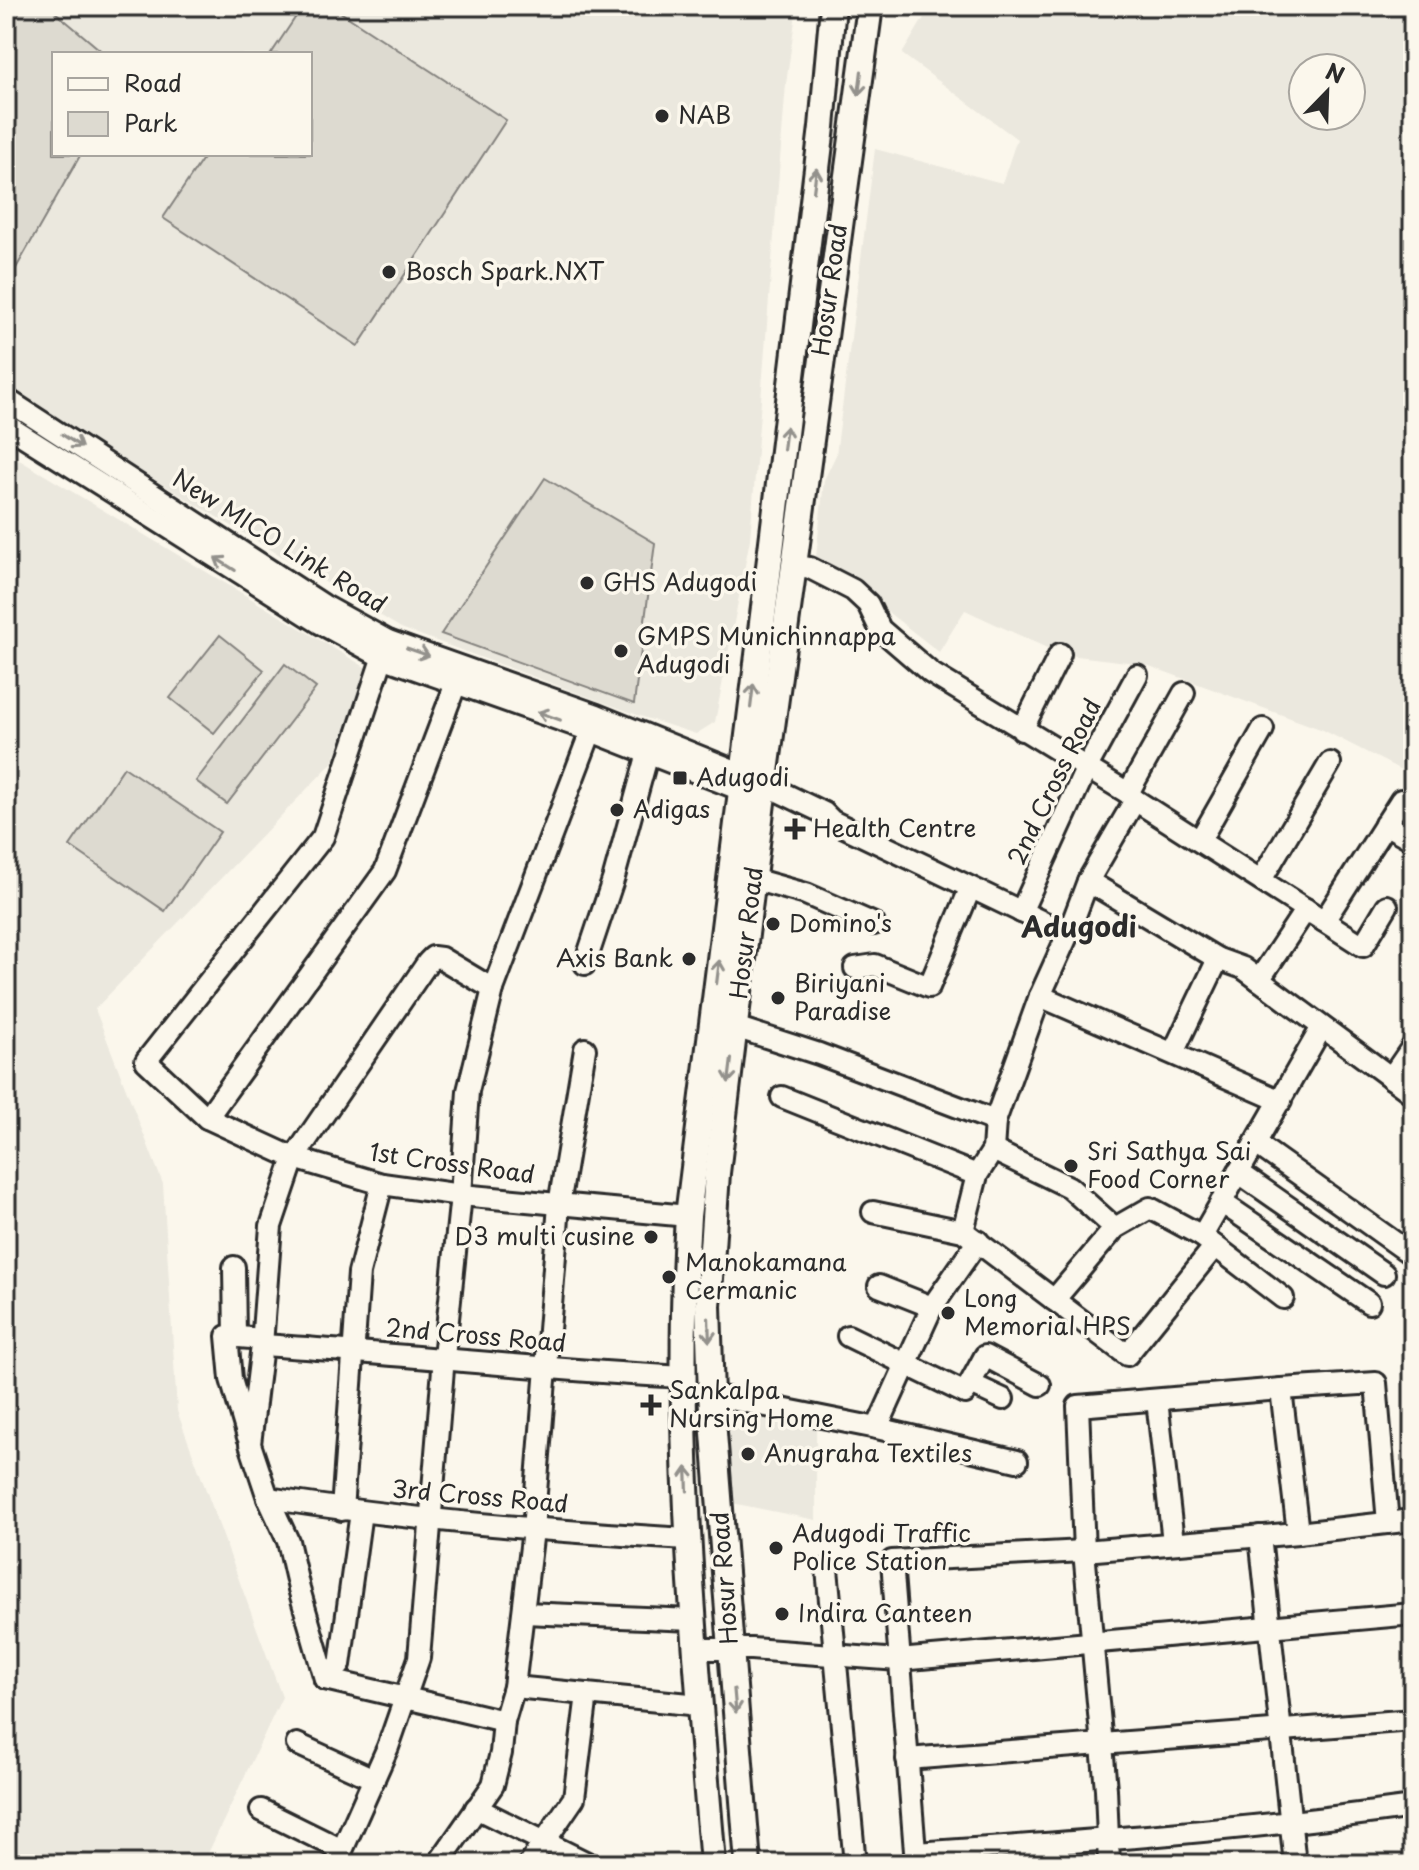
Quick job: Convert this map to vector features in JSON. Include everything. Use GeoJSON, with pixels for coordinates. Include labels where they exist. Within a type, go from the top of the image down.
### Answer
{"type":"FeatureCollection","features":[{"type":"Feature","properties":{"kind":"main road","name":"Hosur Road"},"geometry":{"type":"LineString","coordinates":[[748,1864],[711,1395],[708,1306],[717,1173],[753,879],[753,787],[833,6]]}},
{"type":"Feature","properties":{"kind":"main road","name":"Hosur Road"},"geometry":{"type":"LineString","coordinates":[[713,1864],[694,1649],[688,1539],[682,1302],[688,1216],[753,787],[793,565],[870,6]]}},
{"type":"Feature","properties":{"kind":"street","name":"New MICO Link Road"},"geometry":{"type":"LineString","coordinates":[[6,399],[323,605],[385,649]]}},
{"type":"Feature","properties":{"kind":"street","name":"New MICO Link Road"},"geometry":{"type":"LineString","coordinates":[[6,425],[320,623],[459,675],[597,715],[753,787]]}},
{"type":"Feature","properties":{"kind":"street"},"geometry":{"type":"LineString","coordinates":[[793,565],[810,568],[853,590],[868,604],[880,629],[931,673],[1087,767],[1363,946],[1387,906]]}},
{"type":"Feature","properties":{"kind":"street","name":"1st Cross Road"},"geometry":{"type":"LineString","coordinates":[[385,649],[323,837],[146,1061],[207,1118],[294,1158],[382,1184],[461,1195],[688,1216]]}},
{"type":"Feature","properties":{"kind":"street"},"geometry":{"type":"LineString","coordinates":[[1022,730],[1060,654]]}},
{"type":"Feature","properties":{"kind":"street","name":"New MICO Link Road"},"geometry":{"type":"LineString","coordinates":[[459,675],[648,753],[753,787]]}},
{"type":"Feature","properties":{"kind":"street"},"geometry":{"type":"LineString","coordinates":[[207,1118],[385,871],[459,675]]}},
{"type":"Feature","properties":{"kind":"street","name":"2nd Cross Road"},"geometry":{"type":"LineString","coordinates":[[1021,912],[1087,767],[1137,675]]}},
{"type":"Feature","properties":{"kind":"street"},"geometry":{"type":"LineString","coordinates":[[877,1428],[932,1307],[970,1236],[977,1175],[993,1150],[995,1121],[1040,996],[1088,881],[1184,693]]}},
{"type":"Feature","properties":{"kind":"street"},"geometry":{"type":"LineString","coordinates":[[1200,840],[1263,729]]}},
{"type":"Feature","properties":{"kind":"street"},"geometry":{"type":"LineString","coordinates":[[261,1810],[339,1857],[388,1747],[419,1658],[468,1091],[493,989],[591,731]]}},
{"type":"Feature","properties":{"kind":"street"},"geometry":{"type":"LineString","coordinates":[[585,964],[614,877],[648,753]]}},
{"type":"Feature","properties":{"kind":"street"},"geometry":{"type":"LineString","coordinates":[[1261,880],[1330,763]]}},
{"type":"Feature","properties":{"kind":"street"},"geometry":{"type":"LineString","coordinates":[[753,787],[822,823],[832,821],[1068,934]]}},
{"type":"Feature","properties":{"kind":"street"},"geometry":{"type":"LineString","coordinates":[[1259,980],[1315,915],[1401,800]]}},
{"type":"Feature","properties":{"kind":"street"},"geometry":{"type":"LineString","coordinates":[[1385,824],[1413,840]]}},
{"type":"Feature","properties":{"kind":"street"},"geometry":{"type":"LineString","coordinates":[[753,879],[815,898],[874,924]]}},
{"type":"Feature","properties":{"kind":"street"},"geometry":{"type":"LineString","coordinates":[[1088,881],[1218,959],[1243,968],[1413,1094]]}},
{"type":"Feature","properties":{"kind":"street"},"geometry":{"type":"LineString","coordinates":[[855,968],[875,965],[929,987],[970,889]]}},
{"type":"Feature","properties":{"kind":"street"},"geometry":{"type":"LineString","coordinates":[[250,1444],[271,1226],[294,1158],[433,957],[441,958],[493,989]]}},
{"type":"Feature","properties":{"kind":"street"},"geometry":{"type":"LineString","coordinates":[[1173,1053],[1218,959]]}},
{"type":"Feature","properties":{"kind":"street"},"geometry":{"type":"LineString","coordinates":[[1040,996],[1281,1101]]}},
{"type":"Feature","properties":{"kind":"street"},"geometry":{"type":"LineString","coordinates":[[735,1027],[819,1054],[995,1121]]}},
{"type":"Feature","properties":{"kind":"street"},"geometry":{"type":"LineString","coordinates":[[873,1212],[970,1236],[1127,1355],[1208,1241],[1221,1202],[1322,1027]]}},
{"type":"Feature","properties":{"kind":"street"},"geometry":{"type":"LineString","coordinates":[[1391,1078],[1413,1046]]}},
{"type":"Feature","properties":{"kind":"street"},"geometry":{"type":"LineString","coordinates":[[438,1864],[493,1785],[501,1753],[504,1721],[514,1687],[533,1530],[559,1205],[585,1049]]}},
{"type":"Feature","properties":{"kind":"street"},"geometry":{"type":"LineString","coordinates":[[782,1097],[977,1175]]}},
{"type":"Feature","properties":{"kind":"street"},"geometry":{"type":"LineString","coordinates":[[1255,1143],[1411,1254]]}},
{"type":"Feature","properties":{"kind":"street"},"geometry":{"type":"LineString","coordinates":[[993,1150],[1069,1187],[1115,1228]]}},
{"type":"Feature","properties":{"kind":"street"},"geometry":{"type":"LineString","coordinates":[[1238,1172],[1384,1274]]}},
{"type":"Feature","properties":{"kind":"street"},"geometry":{"type":"LineString","coordinates":[[325,1679],[340,1665],[352,1511],[354,1351],[359,1273],[382,1184]]}},
{"type":"Feature","properties":{"kind":"street"},"geometry":{"type":"LineString","coordinates":[[1221,1202],[1369,1303]]}},
{"type":"Feature","properties":{"kind":"street"},"geometry":{"type":"LineString","coordinates":[[1054,1300],[1115,1228],[1150,1208],[1208,1241],[1283,1298]]}},
{"type":"Feature","properties":{"kind":"street"},"geometry":{"type":"LineString","coordinates":[[234,1267],[235,1337],[227,1336],[231,1379],[268,1498],[288,1541],[325,1679]]}},
{"type":"Feature","properties":{"kind":"street"},"geometry":{"type":"LineString","coordinates":[[879,1286],[932,1307]]}},
{"type":"Feature","properties":{"kind":"street"},"geometry":{"type":"LineString","coordinates":[[848,1336],[965,1393],[985,1356],[1040,1385]]}},
{"type":"Feature","properties":{"kind":"street","name":"2nd Cross Road"},"geometry":{"type":"LineString","coordinates":[[235,1337],[547,1369],[684,1377]]}},
{"type":"Feature","properties":{"kind":"street"},"geometry":{"type":"LineString","coordinates":[[1109,1864],[1102,1745],[1084,1551],[1078,1406],[1376,1383],[1388,1523]]}},
{"type":"Feature","properties":{"kind":"street"},"geometry":{"type":"LineString","coordinates":[[971,1384],[1003,1399]]}},
{"type":"Feature","properties":{"kind":"street"},"geometry":{"type":"LineString","coordinates":[[1281,1389],[1298,1533]]}},
{"type":"Feature","properties":{"kind":"street"},"geometry":{"type":"LineString","coordinates":[[711,1395],[877,1428],[1017,1461]]}},
{"type":"Feature","properties":{"kind":"street"},"geometry":{"type":"LineString","coordinates":[[1157,1400],[1173,1542]]}},
{"type":"Feature","properties":{"kind":"street","name":"3rd Cross Road"},"geometry":{"type":"LineString","coordinates":[[268,1498],[352,1511],[533,1530],[688,1539]]}},
{"type":"Feature","properties":{"kind":"street"},"geometry":{"type":"LineString","coordinates":[[1413,1520],[1084,1551],[892,1561],[915,1858],[1292,1824],[1413,1807]]}},
{"type":"Feature","properties":{"kind":"street"},"geometry":{"type":"LineString","coordinates":[[1260,1536],[1295,1864]]}},
{"type":"Feature","properties":{"kind":"street"},"geometry":{"type":"LineString","coordinates":[[827,1569],[855,1864]]}},
{"type":"Feature","properties":{"kind":"street"},"geometry":{"type":"LineString","coordinates":[[524,1613],[693,1620]]}},
{"type":"Feature","properties":{"kind":"street"},"geometry":{"type":"LineString","coordinates":[[694,1649],[731,1648],[899,1660],[1413,1614]]}},
{"type":"Feature","properties":{"kind":"street"},"geometry":{"type":"LineString","coordinates":[[325,1679],[504,1721]]}},
{"type":"Feature","properties":{"kind":"street"},"geometry":{"type":"LineString","coordinates":[[514,1687],[700,1705]]}},
{"type":"Feature","properties":{"kind":"street"},"geometry":{"type":"LineString","coordinates":[[529,1864],[574,1798],[587,1694]]}},
{"type":"Feature","properties":{"kind":"street"},"geometry":{"type":"LineString","coordinates":[[907,1759],[1413,1720]]}},
{"type":"Feature","properties":{"kind":"street"},"geometry":{"type":"LineString","coordinates":[[297,1744],[374,1779]]}},
{"type":"Feature","properties":{"kind":"street"},"geometry":{"type":"LineString","coordinates":[[476,1808],[589,1864]]}},
{"type":"Feature","properties":{"kind":"shaded area","name":"Bosch Spark.NXT"},"geometry":{"type":"Polygon","coordinates":[[[6,6],[797,6],[786,84],[750,539],[715,722],[696,734],[401,628],[6,390],[6,6]]]}},
{"type":"Feature","properties":{"kind":"shaded area"},"geometry":{"type":"Polygon","coordinates":[[[931,6],[1413,6],[1413,776],[1323,730],[1144,664],[1060,654],[965,610],[939,652],[857,588],[815,567],[824,480],[836,455],[875,149],[1002,183],[1017,139],[902,54],[931,6]]]}},
{"type":"Feature","properties":{"kind":"shaded area"},"geometry":{"type":"Polygon","coordinates":[[[6,452],[370,670],[332,763],[95,1009],[163,1184],[177,1411],[282,1697],[203,1864],[6,1864],[6,452]]]}},
{"type":"Feature","properties":{"kind":"shaded area"},"geometry":{"type":"Polygon","coordinates":[[[727,1412],[816,1426],[816,1520],[732,1503],[727,1412]]]}},
{"type":"Feature","properties":{"kind":"green space"},"geometry":{"type":"Polygon","coordinates":[[[6,6],[48,6],[103,52],[52,52],[52,156],[80,156],[7,284],[6,6]]]}},
{"type":"Feature","properties":{"kind":"green space"},"geometry":{"type":"Polygon","coordinates":[[[303,6],[331,6],[506,120],[358,346],[163,218],[205,156],[312,156],[312,52],[272,52],[303,6]]]}},
{"type":"Feature","properties":{"kind":"green space"},"geometry":{"type":"Polygon","coordinates":[[[545,478],[655,543],[634,704],[441,634],[545,478]]]}},
{"type":"Feature","properties":{"kind":"green space"},"geometry":{"type":"Polygon","coordinates":[[[220,635],[264,670],[214,733],[170,698],[220,635]]]}},
{"type":"Feature","properties":{"kind":"green space"},"geometry":{"type":"Polygon","coordinates":[[[285,664],[316,688],[227,804],[196,781],[285,664]]]}},
{"type":"Feature","properties":{"kind":"green space"},"geometry":{"type":"Polygon","coordinates":[[[124,767],[220,832],[165,911],[70,846],[124,767]]]}},
{"type":"Feature","properties":{"kind":"place","name":"NAB"},"geometry":{"type":"Point","coordinates":[662,116]}},
{"type":"Feature","properties":{"kind":"place","name":"Bosch Spark.NXT"},"geometry":{"type":"Point","coordinates":[389,272]}},
{"type":"Feature","properties":{"kind":"place","name":"GHS Adugodi"},"geometry":{"type":"Point","coordinates":[587,583]}},
{"type":"Feature","properties":{"kind":"place","name":"GMPS Munichinnappa Adugodi"},"geometry":{"type":"Point","coordinates":[621,651]}},
{"type":"Feature","properties":{"kind":"place","name":"Adugodi"},"geometry":{"type":"Point","coordinates":[680,778]}},
{"type":"Feature","properties":{"kind":"place","name":"Adigas"},"geometry":{"type":"Point","coordinates":[617,810]}},
{"type":"Feature","properties":{"kind":"place","name":"Health Centre"},"geometry":{"type":"Point","coordinates":[795,829]}},
{"type":"Feature","properties":{"kind":"place","name":"Domino's"},"geometry":{"type":"Point","coordinates":[773,924]}},
{"type":"Feature","properties":{"kind":"place","name":"Axis Bank"},"geometry":{"type":"Point","coordinates":[689,959]}},
{"type":"Feature","properties":{"kind":"place","name":"Biriyani Paradise"},"geometry":{"type":"Point","coordinates":[778,998]}},
{"type":"Feature","properties":{"kind":"place","name":"Sri Sathya Sai Food Corner"},"geometry":{"type":"Point","coordinates":[1071,1166]}},
{"type":"Feature","properties":{"kind":"place","name":"D3 multi cusine"},"geometry":{"type":"Point","coordinates":[651,1237]}},
{"type":"Feature","properties":{"kind":"place","name":"Manokamana Cermanic"},"geometry":{"type":"Point","coordinates":[669,1277]}},
{"type":"Feature","properties":{"kind":"place","name":"Long Memorial HPS"},"geometry":{"type":"Point","coordinates":[948,1313]}},
{"type":"Feature","properties":{"kind":"place","name":"Sankalpa Nursing Home"},"geometry":{"type":"Point","coordinates":[651,1405]}},
{"type":"Feature","properties":{"kind":"place","name":"Anugraha Textiles"},"geometry":{"type":"Point","coordinates":[748,1454]}},
{"type":"Feature","properties":{"kind":"place","name":"Adugodi Traffic Police Station"},"geometry":{"type":"Point","coordinates":[776,1548]}},
{"type":"Feature","properties":{"kind":"place","name":"Indira Canteen"},"geometry":{"type":"Point","coordinates":[782,1614]}},
{"type":"Feature","properties":{"kind":"district","name":"Adugodi"},"geometry":{"type":"Point","coordinates":[1079,927]}}]}
